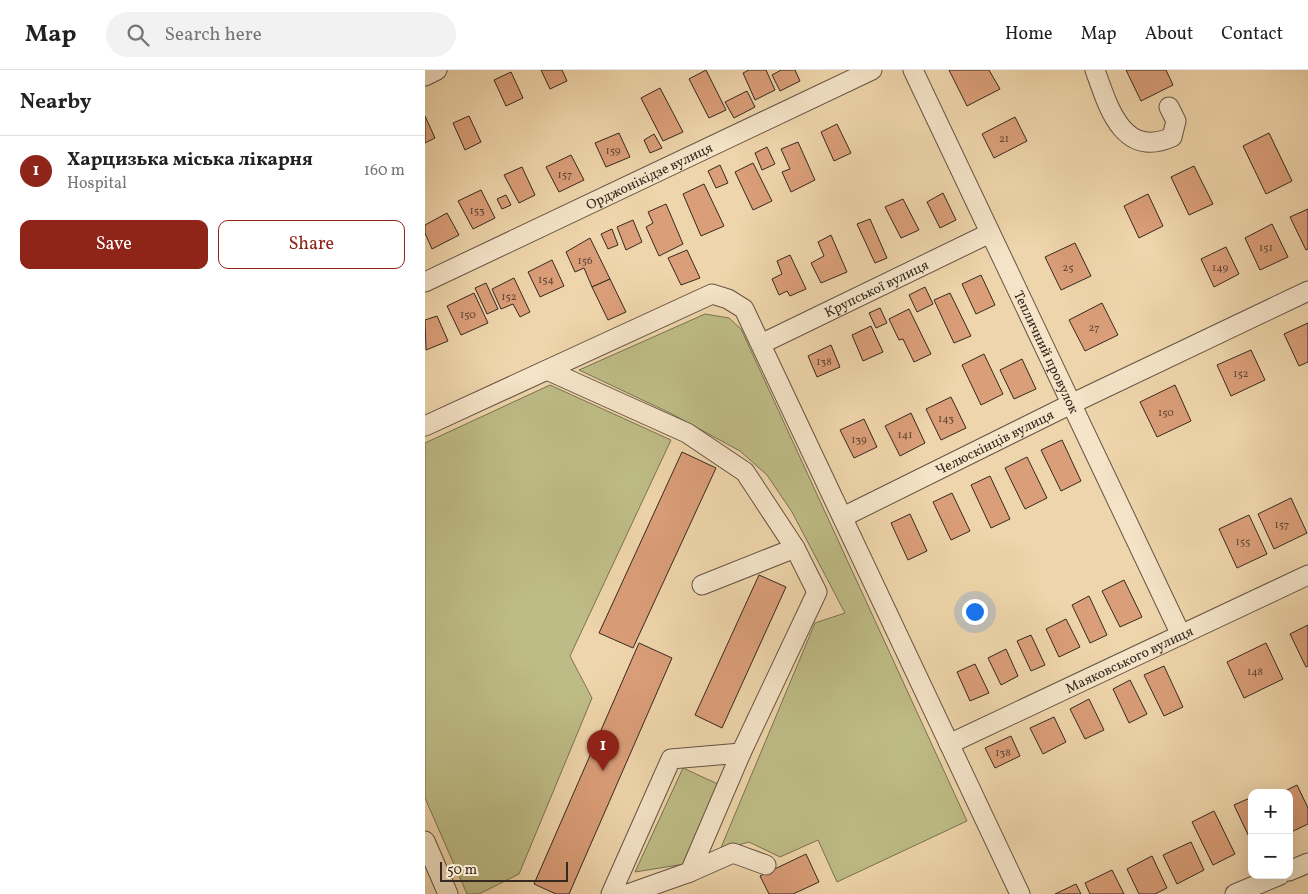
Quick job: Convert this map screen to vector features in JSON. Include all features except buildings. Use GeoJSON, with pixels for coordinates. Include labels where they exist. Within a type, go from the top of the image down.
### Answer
{"type":"FeatureCollection","features":[{"type":"Feature","properties":{"kind":"street"},"geometry":{"type":"LineString","coordinates":[[425,76],[437,70]]}},
{"type":"Feature","properties":{"kind":"street","name":"Орджонікідзе вулиця"},"geometry":{"type":"LineString","coordinates":[[425,282],[872,70]]}},
{"type":"Feature","properties":{"kind":"street","name":"Тепличний провулок"},"geometry":{"type":"LineString","coordinates":[[913,70],[1181,635]]}},
{"type":"Feature","properties":{"kind":"street"},"geometry":{"type":"LineString","coordinates":[[1095,70],[1108,107],[1120,126],[1135,139],[1155,142],[1178,139],[1176,120],[1169,107]]}},
{"type":"Feature","properties":{"kind":"street","name":"Крупської вулиця"},"geometry":{"type":"LineString","coordinates":[[761,344],[991,233]]}},
{"type":"Feature","properties":{"kind":"street","name":"Челюскінців вулиця"},"geometry":{"type":"LineString","coordinates":[[843,517],[1071,404],[1308,291]]}},
{"type":"Feature","properties":{"kind":"street"},"geometry":{"type":"LineString","coordinates":[[425,426],[712,294],[728,299],[744,308],[1020,894]]}},
{"type":"Feature","properties":{"kind":"street"},"geometry":{"type":"LineString","coordinates":[[547,370],[687,433],[745,472],[795,548],[817,592],[741,752],[690,872]]}},
{"type":"Feature","properties":{"kind":"street"},"geometry":{"type":"LineString","coordinates":[[702,584],[795,548]]}},
{"type":"Feature","properties":{"kind":"street","name":"Маяковського вулиця"},"geometry":{"type":"LineString","coordinates":[[949,744],[1308,574]]}},
{"type":"Feature","properties":{"kind":"street"},"geometry":{"type":"LineString","coordinates":[[611,894],[671,759],[741,752]]}},
{"type":"Feature","properties":{"kind":"street"},"geometry":{"type":"LineString","coordinates":[[425,841],[448,894]]}},
{"type":"Feature","properties":{"kind":"street"},"geometry":{"type":"LineString","coordinates":[[627,894],[690,872],[733,853],[766,865]]}},
{"type":"Feature","properties":{"kind":"street"},"geometry":{"type":"LineString","coordinates":[[1293,869],[1308,863]]}},
{"type":"Feature","properties":{"kind":"street"},"geometry":{"type":"LineString","coordinates":[[1235,894],[1271,879]]}},
{"type":"Feature","properties":{"kind":"shaded area"},"geometry":{"type":"Polygon","coordinates":[[[705,314],[729,318],[741,329],[967,821],[837,882],[818,840],[780,857],[749,842],[720,850],[815,623],[845,613],[792,512],[767,475],[740,451],[670,413],[579,370],[705,314]]]}},
{"type":"Feature","properties":{"kind":"shaded area"},"geometry":{"type":"Polygon","coordinates":[[[550,385],[671,440],[570,656],[592,698],[519,874],[479,894],[467,894],[425,798],[425,443],[550,385]]]}},
{"type":"Feature","properties":{"kind":"shaded area"},"geometry":{"type":"Polygon","coordinates":[[[683,768],[720,785],[685,864],[635,872],[683,768]]]}},
{"type":"Feature","properties":{"kind":"place","name":"Харцизька міська лікарня"},"geometry":{"type":"Point","coordinates":[603,771]}}]}
